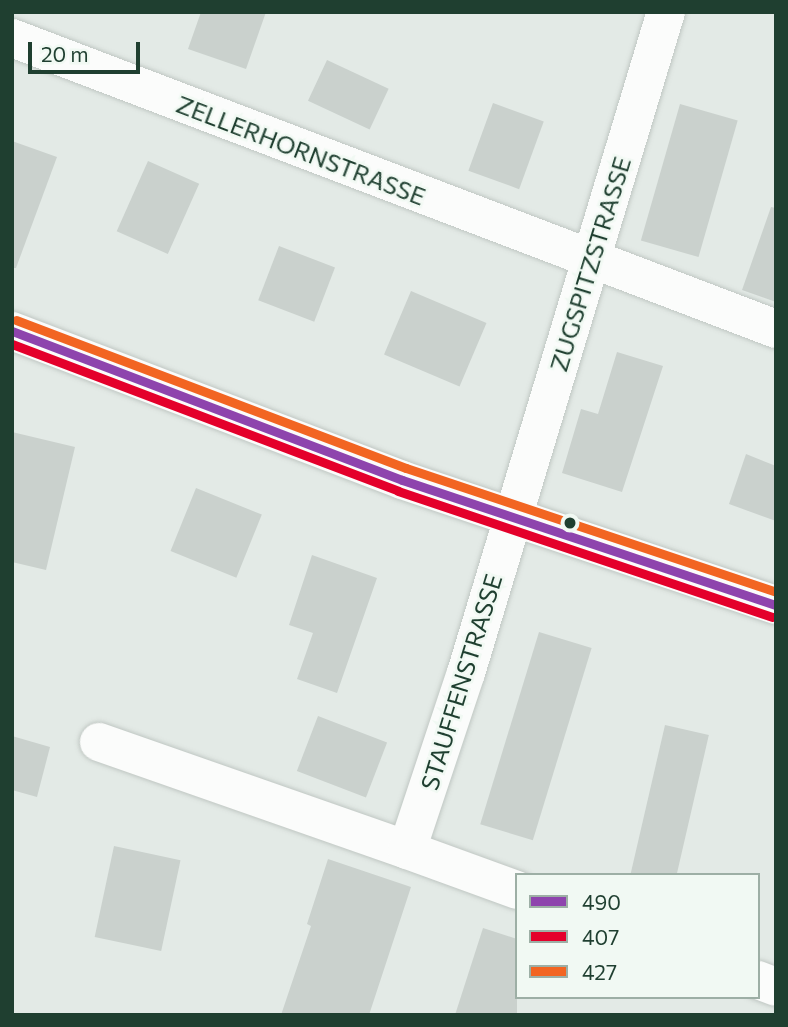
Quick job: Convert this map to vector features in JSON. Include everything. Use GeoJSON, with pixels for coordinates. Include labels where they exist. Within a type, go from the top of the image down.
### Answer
{"type":"FeatureCollection","features":[{"type":"Feature","properties":{"kind":"street","name":"ZUGSPITZSTRASSE"},"geometry":{"type":"LineString","coordinates":[[512,514],[666,12]]}},
{"type":"Feature","properties":{"kind":"street","name":"ZELLERHORNSTRASSE"},"geometry":{"type":"LineString","coordinates":[[12,38],[591,261],[776,329]]}},
{"type":"Feature","properties":{"kind":"street"},"geometry":{"type":"LineString","coordinates":[[12,331],[402,480],[512,514],[776,604]]}},
{"type":"Feature","properties":{"kind":"street","name":"STAUFFENSTRASSE"},"geometry":{"type":"LineString","coordinates":[[407,850],[466,673],[512,514]]}},
{"type":"Feature","properties":{"kind":"street"},"geometry":{"type":"LineString","coordinates":[[99,741],[515,889]]}},
{"type":"Feature","properties":{"kind":"building"},"geometry":{"type":"Polygon","coordinates":[[[201,12],[266,12],[246,69],[188,49],[201,12]]]}},
{"type":"Feature","properties":{"kind":"building"},"geometry":{"type":"Polygon","coordinates":[[[327,60],[389,89],[370,130],[308,101],[327,60]]]}},
{"type":"Feature","properties":{"kind":"building"},"geometry":{"type":"Polygon","coordinates":[[[493,103],[544,121],[519,189],[468,171],[493,103]]]}},
{"type":"Feature","properties":{"kind":"building"},"geometry":{"type":"Polygon","coordinates":[[[680,104],[738,121],[699,257],[641,240],[680,104]]]}},
{"type":"Feature","properties":{"kind":"building"},"geometry":{"type":"Polygon","coordinates":[[[12,141],[57,157],[16,268],[12,268],[12,141]]]}},
{"type":"Feature","properties":{"kind":"building"},"geometry":{"type":"Polygon","coordinates":[[[148,161],[199,184],[168,254],[117,231],[148,161]]]}},
{"type":"Feature","properties":{"kind":"building"},"geometry":{"type":"Polygon","coordinates":[[[771,207],[776,208],[776,302],[742,290],[771,207]]]}},
{"type":"Feature","properties":{"kind":"building"},"geometry":{"type":"Polygon","coordinates":[[[279,246],[335,268],[314,322],[258,300],[279,246]]]}},
{"type":"Feature","properties":{"kind":"building"},"geometry":{"type":"Polygon","coordinates":[[[411,291],[486,323],[460,387],[384,355],[411,291]]]}},
{"type":"Feature","properties":{"kind":"building"},"geometry":{"type":"Polygon","coordinates":[[[617,352],[663,366],[622,492],[562,473],[581,409],[598,414],[617,352]]]}},
{"type":"Feature","properties":{"kind":"building"},"geometry":{"type":"Polygon","coordinates":[[[12,432],[75,447],[46,570],[12,562],[12,432]]]}},
{"type":"Feature","properties":{"kind":"building"},"geometry":{"type":"Polygon","coordinates":[[[746,454],[776,466],[776,521],[729,504],[746,454]]]}},
{"type":"Feature","properties":{"kind":"building"},"geometry":{"type":"Polygon","coordinates":[[[196,488],[262,515],[236,578],[171,551],[196,488]]]}},
{"type":"Feature","properties":{"kind":"building"},"geometry":{"type":"Polygon","coordinates":[[[312,555],[377,578],[337,693],[297,679],[313,633],[289,625],[312,555]]]}},
{"type":"Feature","properties":{"kind":"building"},"geometry":{"type":"Polygon","coordinates":[[[539,632],[592,648],[533,840],[480,824],[539,632]]]}},
{"type":"Feature","properties":{"kind":"building"},"geometry":{"type":"Polygon","coordinates":[[[318,716],[387,743],[366,798],[297,771],[318,716]]]}},
{"type":"Feature","properties":{"kind":"building"},"geometry":{"type":"Polygon","coordinates":[[[665,725],[709,735],[677,873],[631,873],[665,725]]]}},
{"type":"Feature","properties":{"kind":"building"},"geometry":{"type":"Polygon","coordinates":[[[12,736],[50,747],[37,797],[12,790],[12,736]]]}},
{"type":"Feature","properties":{"kind":"building"},"geometry":{"type":"Polygon","coordinates":[[[114,846],[181,860],[161,951],[95,937],[114,846]]]}},
{"type":"Feature","properties":{"kind":"building"},"geometry":{"type":"Polygon","coordinates":[[[328,859],[411,887],[369,1015],[281,1015],[311,926],[307,924],[328,859]]]}},
{"type":"Feature","properties":{"kind":"building"},"geometry":{"type":"Polygon","coordinates":[[[483,928],[515,938],[517,1015],[455,1015],[483,928]]]}},
{"type":"Feature","properties":{"kind":"transit line","name":"427"},"geometry":{"type":"LineString","coordinates":[[16,320],[406,468],[776,592]]}},
{"type":"Feature","properties":{"kind":"transit line","name":"490"},"geometry":{"type":"LineString","coordinates":[[12,331],[402,480],[776,605]]}},
{"type":"Feature","properties":{"kind":"transit line","name":"407"},"geometry":{"type":"LineString","coordinates":[[12,344],[398,491],[772,617]]}}]}
